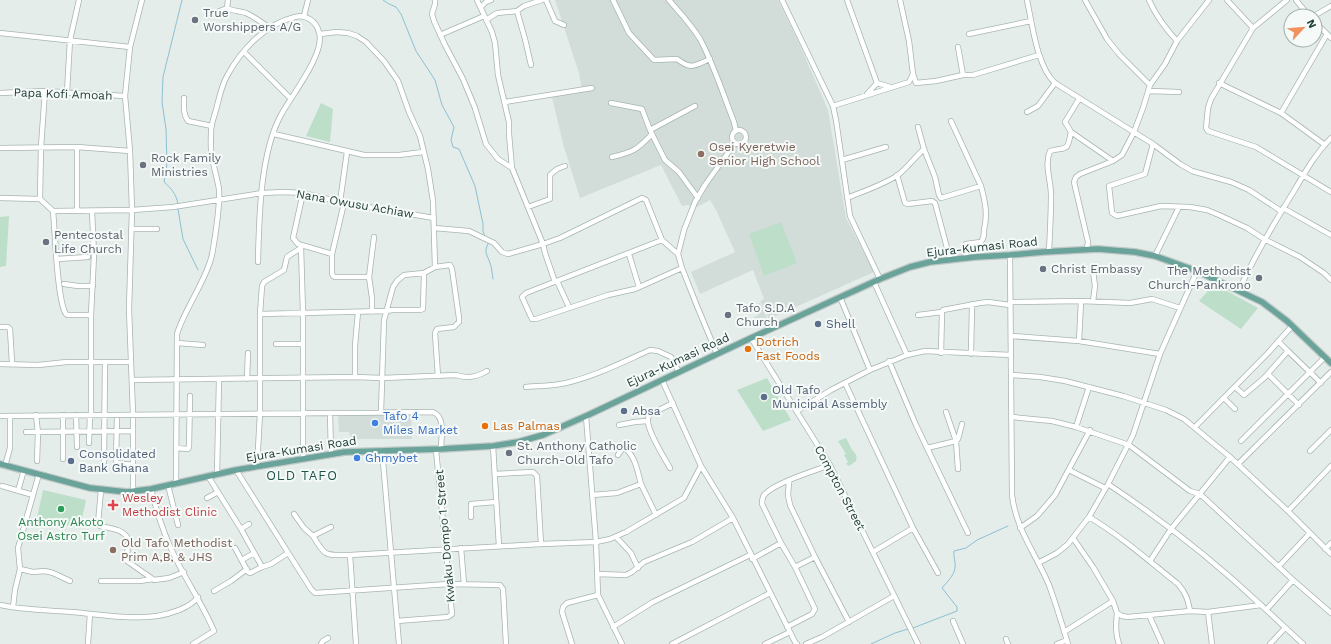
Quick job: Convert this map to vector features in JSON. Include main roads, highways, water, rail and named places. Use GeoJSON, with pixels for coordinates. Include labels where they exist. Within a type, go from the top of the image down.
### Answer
{"type":"FeatureCollection","features":[{"type":"Feature","properties":{"kind":"main road","name":"Ejura-Kumasi Road"},"geometry":{"type":"LineString","coordinates":[[3,465],[101,490],[133,492],[236,470],[331,454],[382,450],[439,450],[493,446],[531,439],[586,416],[751,338],[877,281],[922,264],[966,257],[1087,249],[1116,250],[1155,256],[1197,271],[1240,290],[1267,305],[1292,326],[1331,363]]}},
{"type":"Feature","properties":{"kind":"waterway"},"geometry":{"type":"LineString","coordinates":[[178,204],[173,192],[164,182],[167,164],[166,129],[162,102],[163,77],[182,0]]}},
{"type":"Feature","properties":{"kind":"waterway"},"geometry":{"type":"LineString","coordinates":[[383,0],[396,7],[401,14],[416,51],[435,80],[442,105],[454,127],[451,140],[453,147],[459,149],[475,186],[485,237]]}},
{"type":"Feature","properties":{"kind":"waterway"},"geometry":{"type":"LineString","coordinates":[[178,209],[183,239],[198,270]]}},
{"type":"Feature","properties":{"kind":"waterway"},"geometry":{"type":"LineString","coordinates":[[489,242],[486,248],[486,253],[491,265],[493,279]]}},
{"type":"Feature","properties":{"kind":"waterway"},"geometry":{"type":"LineString","coordinates":[[913,628],[957,611],[957,607],[942,588],[950,579],[954,571],[954,551],[966,548],[977,540],[1008,526]]}},
{"type":"Feature","properties":{"kind":"waterway"},"geometry":{"type":"LineString","coordinates":[[871,644],[908,629]]}},
{"type":"Feature","properties":{"kind":"place","name":"True Worshippers A/G"},"geometry":{"type":"Point","coordinates":[195,20]}},
{"type":"Feature","properties":{"kind":"place","name":"Osei Kyeretwie Senior High School"},"geometry":{"type":"Point","coordinates":[701,154]}},
{"type":"Feature","properties":{"kind":"place","name":"Rock Family Ministries"},"geometry":{"type":"Point","coordinates":[143,165]}},
{"type":"Feature","properties":{"kind":"place","name":"Pentecostal Life Church"},"geometry":{"type":"Point","coordinates":[46,242]}},
{"type":"Feature","properties":{"kind":"place","name":"Christ Embassy"},"geometry":{"type":"Point","coordinates":[1043,269]}},
{"type":"Feature","properties":{"kind":"place","name":"The Methodist Church-Pankrono"},"geometry":{"type":"Point","coordinates":[1259,278]}},
{"type":"Feature","properties":{"kind":"place","name":"Tafo S.D.A Church"},"geometry":{"type":"Point","coordinates":[728,315]}},
{"type":"Feature","properties":{"kind":"place","name":"Shell"},"geometry":{"type":"Point","coordinates":[818,324]}},
{"type":"Feature","properties":{"kind":"place","name":"Dotrich Fast Foods"},"geometry":{"type":"Point","coordinates":[748,349]}},
{"type":"Feature","properties":{"kind":"place","name":"Old Tafo Municipal Assembly"},"geometry":{"type":"Point","coordinates":[764,397]}},
{"type":"Feature","properties":{"kind":"place","name":"Absa"},"geometry":{"type":"Point","coordinates":[624,411]}},
{"type":"Feature","properties":{"kind":"place","name":"Tafo 4 Miles Market"},"geometry":{"type":"Point","coordinates":[375,423]}},
{"type":"Feature","properties":{"kind":"place","name":"Las Palmas"},"geometry":{"type":"Point","coordinates":[485,426]}},
{"type":"Feature","properties":{"kind":"place","name":"St. Anthony Catholic Church-Old Tafo"},"geometry":{"type":"Point","coordinates":[509,453]}},
{"type":"Feature","properties":{"kind":"place","name":"Ghmybet"},"geometry":{"type":"Point","coordinates":[357,458]}},
{"type":"Feature","properties":{"kind":"place","name":"Consolidated Bank Ghana"},"geometry":{"type":"Point","coordinates":[71,461]}},
{"type":"Feature","properties":{"kind":"place","name":"Wesley Methodist Clinic"},"geometry":{"type":"Point","coordinates":[113,505]}},
{"type":"Feature","properties":{"kind":"place","name":"Anthony Akoto Osei Astro Turf"},"geometry":{"type":"Point","coordinates":[61,509]}},
{"type":"Feature","properties":{"kind":"place","name":"Old Tafo Methodist Prim A,B, & JHS"},"geometry":{"type":"Point","coordinates":[113,550]}},
{"type":"Feature","properties":{"kind":"district","name":"OLD TAFO"},"geometry":{"type":"Point","coordinates":[302,475]}}]}
